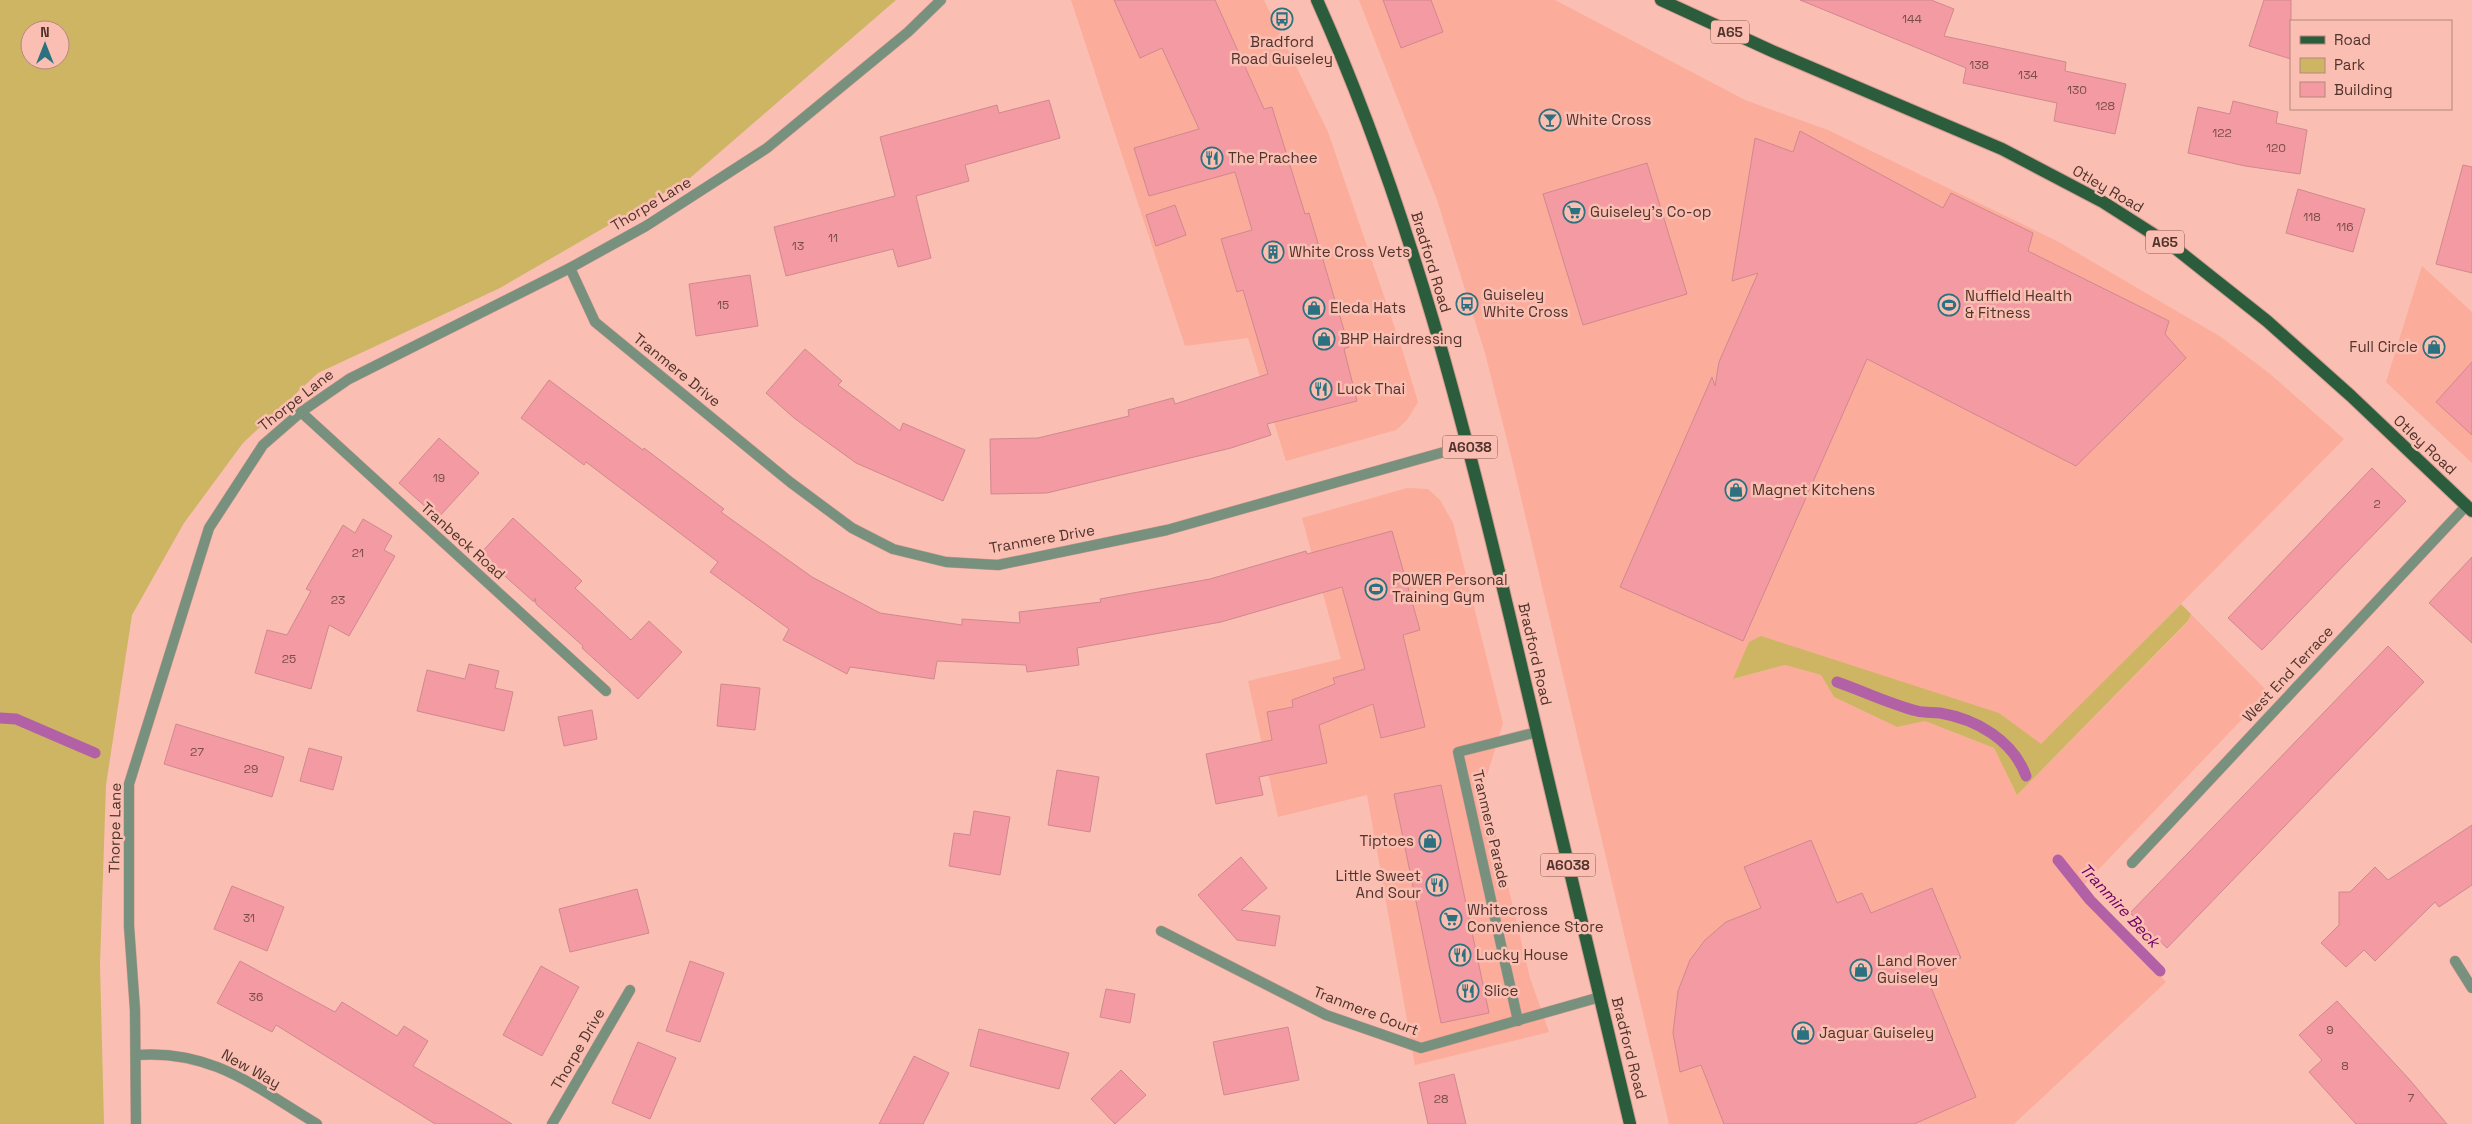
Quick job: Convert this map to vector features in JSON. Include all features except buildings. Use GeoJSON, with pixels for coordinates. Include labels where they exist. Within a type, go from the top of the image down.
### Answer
{"type":"FeatureCollection","features":[{"type":"Feature","properties":{"kind":"main road","name":"Bradford Road"},"geometry":{"type":"LineString","coordinates":[[1317,0],[1339,49],[1399,211],[1469,445],[1630,1124]]}},
{"type":"Feature","properties":{"kind":"main road","name":"Otley Road"},"geometry":{"type":"LineString","coordinates":[[1660,0],[1772,51],[2002,149],[2103,202],[2175,248],[2267,321],[2469,508]]}},
{"type":"Feature","properties":{"kind":"street","name":"Thorpe Lane"},"geometry":{"type":"LineString","coordinates":[[136,1124],[136,1055],[129,926],[129,784],[209,528],[264,445],[301,412],[349,379],[570,268],[659,219],[767,148],[908,32],[940,0]]}},
{"type":"Feature","properties":{"kind":"street","name":"Tranmere Drive"},"geometry":{"type":"LineString","coordinates":[[570,268],[595,322],[790,482],[852,528],[893,549],[946,562],[998,565],[1167,530],[1469,445]]}},
{"type":"Feature","properties":{"kind":"street","name":"Tranbeck Road"},"geometry":{"type":"LineString","coordinates":[[301,412],[606,691]]}},
{"type":"Feature","properties":{"kind":"street","name":"West End Terrace"},"geometry":{"type":"LineString","coordinates":[[2132,864],[2469,508]]}},
{"type":"Feature","properties":{"kind":"street","name":"Tranmere Parade"},"geometry":{"type":"LineString","coordinates":[[1518,1022],[1458,752],[1537,732]]}},
{"type":"Feature","properties":{"kind":"street","name":"Tranmere Court"},"geometry":{"type":"LineString","coordinates":[[1161,931],[1326,1015],[1421,1048],[1518,1022],[1600,997]]}},
{"type":"Feature","properties":{"kind":"street"},"geometry":{"type":"LineString","coordinates":[[2455,961],[2472,988]]}},
{"type":"Feature","properties":{"kind":"street","name":"Thorpe Drive"},"geometry":{"type":"LineString","coordinates":[[552,1124],[630,990]]}},
{"type":"Feature","properties":{"kind":"street","name":"New Way"},"geometry":{"type":"LineString","coordinates":[[136,1055],[179,1055],[206,1061],[229,1071],[317,1124]]}},
{"type":"Feature","properties":{"kind":"shaded area"},"geometry":{"type":"Polygon","coordinates":[[[1071,0],[1264,0],[1328,132],[1402,349],[1418,402],[1407,420],[1396,430],[1286,461],[1248,338],[1185,346],[1071,0]]]}},
{"type":"Feature","properties":{"kind":"shaded area"},"geometry":{"type":"Polygon","coordinates":[[[1359,0],[1555,0],[1745,100],[1828,130],[2057,241],[2221,337],[2269,373],[2344,439],[2041,745],[1998,713],[1749,643],[1734,679],[1785,665],[1821,675],[1834,697],[1897,727],[1925,721],[1994,748],[2017,795],[2188,622],[2191,614],[2268,692],[2078,891],[2166,982],[2014,1124],[1669,1124],[1514,468],[1485,353],[1437,200],[1359,0]]]}},
{"type":"Feature","properties":{"kind":"shaded area","name":"Full Circle"},"geometry":{"type":"Polygon","coordinates":[[[2422,266],[2472,312],[2472,463],[2386,382],[2422,266]]]}},
{"type":"Feature","properties":{"kind":"shaded area"},"geometry":{"type":"Polygon","coordinates":[[[1407,488],[1428,489],[1440,500],[1453,523],[1503,723],[1484,785],[1530,978],[1549,1032],[1415,1065],[1367,795],[1278,817],[1248,681],[1341,659],[1302,518],[1407,488]]]}},
{"type":"Feature","properties":{"kind":"green space"},"geometry":{"type":"Polygon","coordinates":[[[0,0],[896,0],[690,178],[500,288],[318,373],[243,443],[184,523],[132,615],[106,785],[100,964],[104,1124],[0,1124],[0,0]]]}},
{"type":"Feature","properties":{"kind":"green space"},"geometry":{"type":"Polygon","coordinates":[[[2181,604],[2191,614],[2188,621],[2017,795],[1994,748],[1925,721],[1897,727],[1834,697],[1821,675],[1785,665],[1733,679],[1749,642],[1761,636],[1999,713],[2041,744],[2181,604]]]}},
{"type":"Feature","properties":{"kind":"waterway","name":"Tranmire Beck"},"geometry":{"type":"LineString","coordinates":[[1837,682],[1907,708],[1920,712],[1953,716],[1980,726],[2003,742],[2020,763],[2026,776]]}},
{"type":"Feature","properties":{"kind":"waterway","name":"Tranmire Beck"},"geometry":{"type":"LineString","coordinates":[[0,718],[16,719],[95,753]]}},
{"type":"Feature","properties":{"kind":"waterway","name":"Tranmire Beck"},"geometry":{"type":"LineString","coordinates":[[2058,860],[2090,900],[2160,971]]}},
{"type":"Feature","properties":{"kind":"place","name":"Bradford Road Guiseley"},"geometry":{"type":"Point","coordinates":[1282,19]}},
{"type":"Feature","properties":{"kind":"place","name":"White Cross"},"geometry":{"type":"Point","coordinates":[1550,120]}},
{"type":"Feature","properties":{"kind":"place","name":"The Prachee"},"geometry":{"type":"Point","coordinates":[1212,158]}},
{"type":"Feature","properties":{"kind":"place","name":"Guiseley's Co-op"},"geometry":{"type":"Point","coordinates":[1574,212]}},
{"type":"Feature","properties":{"kind":"place","name":"White Cross Vets"},"geometry":{"type":"Point","coordinates":[1273,252]}},
{"type":"Feature","properties":{"kind":"place","name":"Guiseley White Cross"},"geometry":{"type":"Point","coordinates":[1467,304]}},
{"type":"Feature","properties":{"kind":"place","name":"Nuffield Health & Fitness"},"geometry":{"type":"Point","coordinates":[1949,305]}},
{"type":"Feature","properties":{"kind":"place","name":"Eleda Hats"},"geometry":{"type":"Point","coordinates":[1314,308]}},
{"type":"Feature","properties":{"kind":"place","name":"BHP Hairdressing"},"geometry":{"type":"Point","coordinates":[1324,339]}},
{"type":"Feature","properties":{"kind":"place","name":"Full Circle"},"geometry":{"type":"Point","coordinates":[2434,347]}},
{"type":"Feature","properties":{"kind":"place","name":"Luck Thai"},"geometry":{"type":"Point","coordinates":[1321,389]}},
{"type":"Feature","properties":{"kind":"place","name":"Magnet Kitchens"},"geometry":{"type":"Point","coordinates":[1736,490]}},
{"type":"Feature","properties":{"kind":"place","name":"POWER Personal Training Gym"},"geometry":{"type":"Point","coordinates":[1376,589]}},
{"type":"Feature","properties":{"kind":"place","name":"Tiptoes"},"geometry":{"type":"Point","coordinates":[1430,841]}},
{"type":"Feature","properties":{"kind":"place","name":"Little Sweet And Sour"},"geometry":{"type":"Point","coordinates":[1437,885]}},
{"type":"Feature","properties":{"kind":"place","name":"Whitecross Convenience Store"},"geometry":{"type":"Point","coordinates":[1451,919]}},
{"type":"Feature","properties":{"kind":"place","name":"Lucky House"},"geometry":{"type":"Point","coordinates":[1460,955]}},
{"type":"Feature","properties":{"kind":"place","name":"Land Rover Guiseley"},"geometry":{"type":"Point","coordinates":[1861,970]}},
{"type":"Feature","properties":{"kind":"place","name":"Slice"},"geometry":{"type":"Point","coordinates":[1468,991]}},
{"type":"Feature","properties":{"kind":"place","name":"Jaguar Guiseley"},"geometry":{"type":"Point","coordinates":[1803,1033]}}]}
